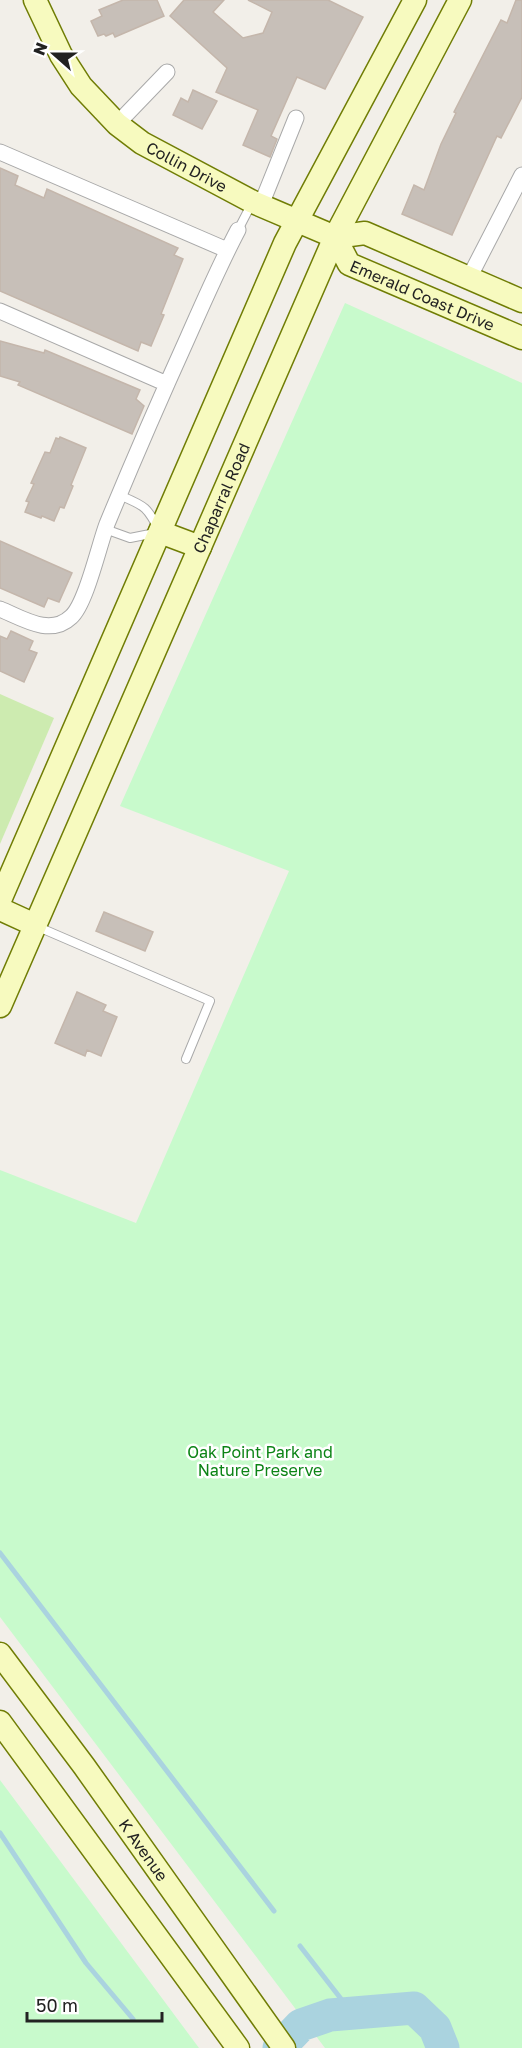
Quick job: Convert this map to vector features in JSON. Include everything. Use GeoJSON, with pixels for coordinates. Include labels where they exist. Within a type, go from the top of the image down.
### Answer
{"type":"FeatureCollection","features":[{"type":"Feature","properties":{"kind":"main road","name":"Collin Drive"},"geometry":{"type":"LineString","coordinates":[[35,0],[61,55],[87,93],[117,124],[175,162],[296,220]]}},
{"type":"Feature","properties":{"kind":"main road"},"geometry":{"type":"LineString","coordinates":[[0,900],[296,220],[415,0]]}},
{"type":"Feature","properties":{"kind":"main road","name":"Chaparral Road"},"geometry":{"type":"LineString","coordinates":[[0,1006],[335,237],[460,0]]}},
{"type":"Feature","properties":{"kind":"main road"},"geometry":{"type":"LineString","coordinates":[[296,220],[335,237]]}},
{"type":"Feature","properties":{"kind":"main road","name":"Emerald Coast Drive"},"geometry":{"type":"LineString","coordinates":[[522,301],[365,233],[335,237],[349,264],[522,338]]}},
{"type":"Feature","properties":{"kind":"main road"},"geometry":{"type":"LineString","coordinates":[[160,532],[200,547]]}},
{"type":"Feature","properties":{"kind":"main road"},"geometry":{"type":"LineString","coordinates":[[0,909],[35,926]]}},
{"type":"Feature","properties":{"kind":"main road","name":"K Avenue"},"geometry":{"type":"LineString","coordinates":[[0,1654],[84,1766],[284,2048]]}},
{"type":"Feature","properties":{"kind":"main road"},"geometry":{"type":"LineString","coordinates":[[0,1722],[238,2048]]}},
{"type":"Feature","properties":{"kind":"street"},"geometry":{"type":"LineString","coordinates":[[117,124],[167,72]]}},
{"type":"Feature","properties":{"kind":"street"},"geometry":{"type":"LineString","coordinates":[[257,203],[296,118]]}},
{"type":"Feature","properties":{"kind":"street"},"geometry":{"type":"LineString","coordinates":[[0,152],[227,250]]}},
{"type":"Feature","properties":{"kind":"street"},"geometry":{"type":"LineString","coordinates":[[469,278],[522,175]]}},
{"type":"Feature","properties":{"kind":"street"},"geometry":{"type":"LineString","coordinates":[[0,609],[46,627],[60,625],[73,616],[119,495],[227,250],[238,230]]}},
{"type":"Feature","properties":{"kind":"street"},"geometry":{"type":"LineString","coordinates":[[0,311],[167,384]]}},
{"type":"Feature","properties":{"kind":"lane"},"geometry":{"type":"LineString","coordinates":[[238,230],[257,203]]}},
{"type":"Feature","properties":{"kind":"lane"},"geometry":{"type":"LineString","coordinates":[[105,529],[130,538],[160,532],[143,505],[119,495]]}},
{"type":"Feature","properties":{"kind":"lane"},"geometry":{"type":"LineString","coordinates":[[35,926],[210,1000],[186,1059]]}},
{"type":"Feature","properties":{"kind":"green space","name":"Oak Point Park and Nature Preserve"},"geometry":{"type":"Polygon","coordinates":[[[345,303],[522,383],[522,2048],[325,2048],[0,1617],[0,1170],[136,1223],[289,871],[120,806],[345,303]]]}},
{"type":"Feature","properties":{"kind":"green space"},"geometry":{"type":"Polygon","coordinates":[[[0,694],[54,718],[0,844],[0,694]]]}},
{"type":"Feature","properties":{"kind":"green space"},"geometry":{"type":"Polygon","coordinates":[[[0,1780],[199,2048],[0,2048],[0,1780]]]}},
{"type":"Feature","properties":{"kind":"building"},"geometry":{"type":"Polygon","coordinates":[[[123,0],[157,0],[164,16],[115,37],[113,33],[98,36],[91,21],[102,16],[99,10],[123,0]]]}},
{"type":"Feature","properties":{"kind":"building"},"geometry":{"type":"Polygon","coordinates":[[[184,0],[224,0],[213,12],[243,38],[263,33],[272,12],[248,0],[328,0],[363,17],[325,89],[297,77],[271,136],[277,139],[270,157],[243,145],[258,110],[216,92],[227,68],[170,16],[184,0]]]}},
{"type":"Feature","properties":{"kind":"building"},"geometry":{"type":"Polygon","coordinates":[[[516,0],[522,0],[522,97],[501,138],[497,136],[452,235],[402,214],[414,185],[424,190],[441,144],[456,113],[454,112],[501,20],[507,23],[516,0]]]}},
{"type":"Feature","properties":{"kind":"building"},"geometry":{"type":"Polygon","coordinates":[[[193,90],[217,101],[202,129],[173,115],[181,98],[188,102],[193,90]]]}},
{"type":"Feature","properties":{"kind":"building"},"geometry":{"type":"Polygon","coordinates":[[[0,168],[18,176],[15,185],[44,198],[47,189],[178,248],[174,255],[183,259],[151,346],[141,342],[138,351],[0,291],[0,168]]]}},
{"type":"Feature","properties":{"kind":"building"},"geometry":{"type":"Polygon","coordinates":[[[0,341],[44,353],[45,350],[140,390],[136,399],[144,406],[132,434],[18,385],[20,382],[0,376],[0,341]]]}},
{"type":"Feature","properties":{"kind":"building"},"geometry":{"type":"Polygon","coordinates":[[[60,437],[86,448],[64,508],[60,507],[54,521],[25,512],[29,502],[26,501],[34,484],[31,483],[45,452],[50,453],[56,438],[60,437]]]}},
{"type":"Feature","properties":{"kind":"building"},"geometry":{"type":"Polygon","coordinates":[[[0,541],[72,573],[59,602],[48,598],[44,607],[0,588],[0,541]]]}},
{"type":"Feature","properties":{"kind":"building"},"geometry":{"type":"Polygon","coordinates":[[[11,631],[33,641],[29,650],[37,653],[24,682],[0,671],[0,636],[7,639],[11,631]]]}},
{"type":"Feature","properties":{"kind":"building"},"geometry":{"type":"Polygon","coordinates":[[[104,912],[153,932],[145,951],[96,931],[104,912]]]}},
{"type":"Feature","properties":{"kind":"building"},"geometry":{"type":"Polygon","coordinates":[[[77,992],[106,1005],[103,1011],[117,1017],[101,1056],[87,1050],[85,1056],[55,1043],[77,992]]]}},
{"type":"Feature","properties":{"kind":"waterway"},"geometry":{"type":"LineString","coordinates":[[0,1553],[274,1911]]}},
{"type":"Feature","properties":{"kind":"waterway"},"geometry":{"type":"LineString","coordinates":[[0,1833],[86,1963],[133,2019]]}},
{"type":"Feature","properties":{"kind":"waterway"},"geometry":{"type":"LineString","coordinates":[[300,1946],[352,2013]]}},
{"type":"Feature","properties":{"kind":"waterway"},"geometry":{"type":"LineString","coordinates":[[279,2048],[301,2025],[330,2015],[414,2008],[435,2028],[443,2048]]}}]}
